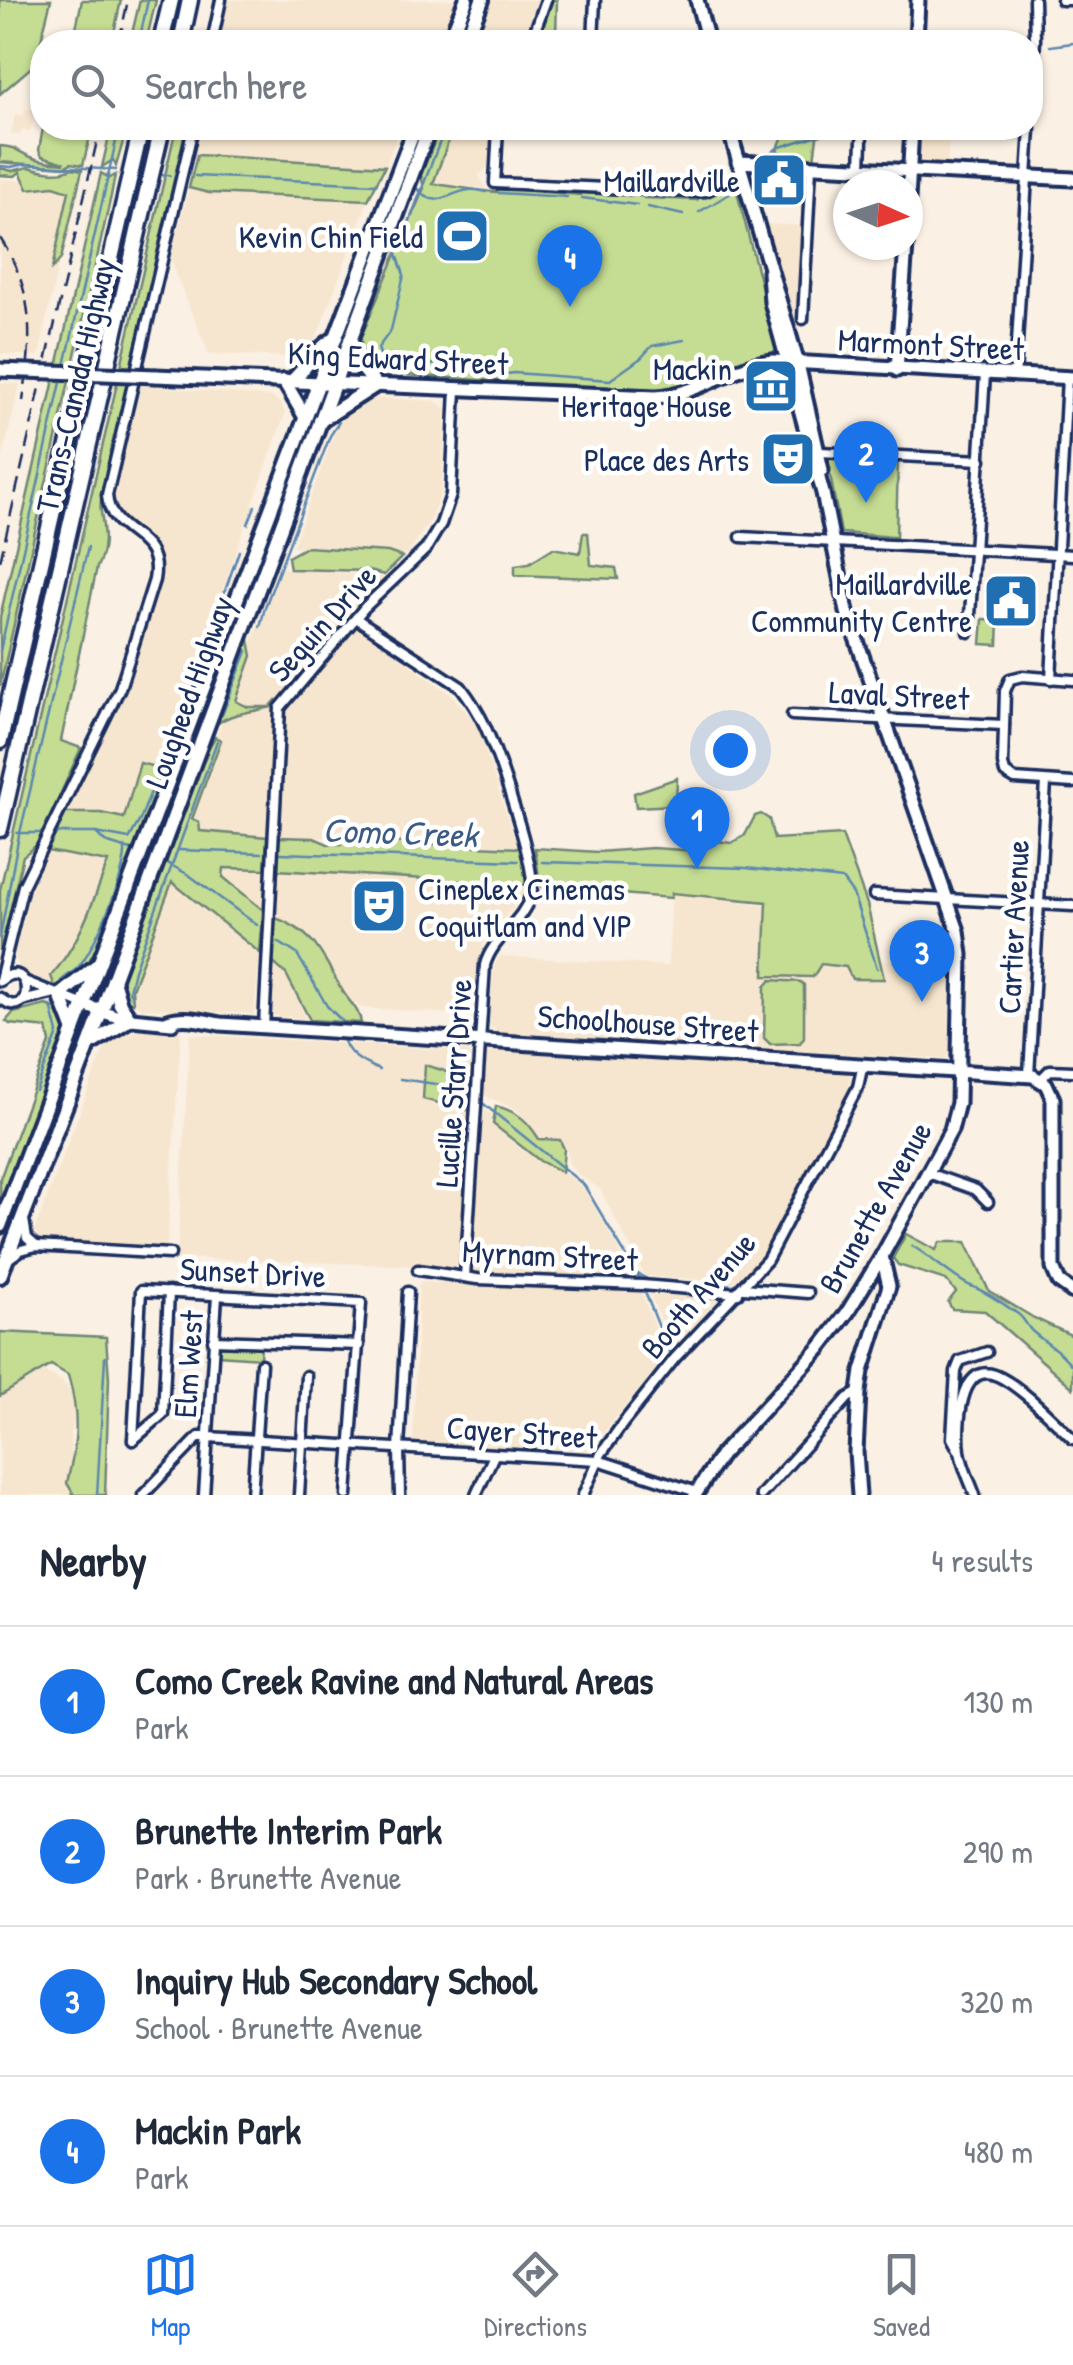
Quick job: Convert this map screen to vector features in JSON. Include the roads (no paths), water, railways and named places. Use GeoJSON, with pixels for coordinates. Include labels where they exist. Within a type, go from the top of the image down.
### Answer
{"type":"FeatureCollection","features":[{"type":"Feature","properties":{"kind":"highway"},"geometry":{"type":"LineString","coordinates":[[164,30],[171,0]]}},
{"type":"Feature","properties":{"kind":"highway"},"geometry":{"type":"LineString","coordinates":[[184,30],[192,0]]}},
{"type":"Feature","properties":{"kind":"highway","name":"Trans-Canada Highway"},"geometry":{"type":"LineString","coordinates":[[0,741],[139,140]]}},
{"type":"Feature","properties":{"kind":"highway","name":"Trans-Canada Highway"},"geometry":{"type":"LineString","coordinates":[[0,830],[159,140]]}},
{"type":"Feature","properties":{"kind":"main road"},"geometry":{"type":"LineString","coordinates":[[454,30],[466,0]]}},
{"type":"Feature","properties":{"kind":"main road"},"geometry":{"type":"LineString","coordinates":[[469,30],[482,0]]}},
{"type":"Feature","properties":{"kind":"main road"},"geometry":{"type":"LineString","coordinates":[[698,0],[705,30]]}},
{"type":"Feature","properties":{"kind":"main road"},"geometry":{"type":"LineString","coordinates":[[917,30],[918,0]]}},
{"type":"Feature","properties":{"kind":"main road","name":"Lougheed Highway"},"geometry":{"type":"LineString","coordinates":[[0,1226],[410,140]]}},
{"type":"Feature","properties":{"kind":"main road","name":"Lougheed Highway"},"geometry":{"type":"LineString","coordinates":[[0,1276],[425,140]]}},
{"type":"Feature","properties":{"kind":"main road","name":"Brunette Avenue"},"geometry":{"type":"LineString","coordinates":[[732,140],[769,272],[771,302],[820,452],[823,494]]}},
{"type":"Feature","properties":{"kind":"main road"},"geometry":{"type":"LineString","coordinates":[[910,170],[911,140]]}},
{"type":"Feature","properties":{"kind":"main road"},"geometry":{"type":"LineString","coordinates":[[740,168],[894,170]]}},
{"type":"Feature","properties":{"kind":"main road"},"geometry":{"type":"LineString","coordinates":[[923,172],[1073,179]]}},
{"type":"Feature","properties":{"kind":"main road"},"geometry":{"type":"LineString","coordinates":[[898,370],[905,260]]}},
{"type":"Feature","properties":{"kind":"main road"},"geometry":{"type":"LineString","coordinates":[[304,415],[288,381],[333,340]]}},
{"type":"Feature","properties":{"kind":"main road"},"geometry":{"type":"LineString","coordinates":[[320,421],[376,385],[357,362],[350,340]]}},
{"type":"Feature","properties":{"kind":"main road","name":"Brunette Avenue"},"geometry":{"type":"LineString","coordinates":[[696,1493],[722,1455],[820,1348],[859,1294],[956,1117],[961,949],[845,603],[793,363]]}},
{"type":"Feature","properties":{"kind":"main road","name":"Marmont Street"},"geometry":{"type":"LineString","coordinates":[[793,363],[1070,378]]}},
{"type":"Feature","properties":{"kind":"main road","name":"King Edward Street"},"geometry":{"type":"LineString","coordinates":[[0,370],[664,397],[691,390],[745,366],[793,363]]}},
{"type":"Feature","properties":{"kind":"main road"},"geometry":{"type":"LineString","coordinates":[[74,1031],[55,994],[98,965]]}},
{"type":"Feature","properties":{"kind":"main road"},"geometry":{"type":"LineString","coordinates":[[89,1045],[130,1019],[120,1004],[113,980]]}},
{"type":"Feature","properties":{"kind":"main road","name":"Schoolhouse Street"},"geometry":{"type":"LineString","coordinates":[[84,1005],[130,1019],[168,1022],[188,1019],[216,1024],[1035,1077]]}},
{"type":"Feature","properties":{"kind":"main road"},"geometry":{"type":"LineString","coordinates":[[1035,1077],[1050,1090],[1053,1102],[1053,1268],[1061,1284],[1073,1292]]}},
{"type":"Feature","properties":{"kind":"main road"},"geometry":{"type":"LineString","coordinates":[[860,1495],[856,1452],[860,1392],[889,1286],[882,1256]]}},
{"type":"Feature","properties":{"kind":"main road"},"geometry":{"type":"LineString","coordinates":[[874,1270],[883,1299]]}},
{"type":"Feature","properties":{"kind":"main road"},"geometry":{"type":"LineString","coordinates":[[859,1294],[872,1290],[883,1299]]}},
{"type":"Feature","properties":{"kind":"street"},"geometry":{"type":"LineString","coordinates":[[215,30],[221,0]]}},
{"type":"Feature","properties":{"kind":"street"},"geometry":{"type":"LineString","coordinates":[[535,30],[546,0]]}},
{"type":"Feature","properties":{"kind":"street"},"geometry":{"type":"LineString","coordinates":[[594,30],[595,0]]}},
{"type":"Feature","properties":{"kind":"street"},"geometry":{"type":"LineString","coordinates":[[1033,30],[1034,0]]}},
{"type":"Feature","properties":{"kind":"street"},"geometry":{"type":"LineString","coordinates":[[1062,0],[1073,0]]}},
{"type":"Feature","properties":{"kind":"street"},"geometry":{"type":"LineString","coordinates":[[0,980],[21,891],[120,688],[156,574],[148,546],[110,513],[108,489],[190,140]]}},
{"type":"Feature","properties":{"kind":"street"},"geometry":{"type":"LineString","coordinates":[[497,140],[495,183],[693,192],[706,190],[740,168]]}},
{"type":"Feature","properties":{"kind":"street"},"geometry":{"type":"LineString","coordinates":[[861,168],[862,140]]}},
{"type":"Feature","properties":{"kind":"street"},"geometry":{"type":"LineString","coordinates":[[1015,376],[1029,140]]}},
{"type":"Feature","properties":{"kind":"street"},"geometry":{"type":"LineString","coordinates":[[803,319],[810,167]]}},
{"type":"Feature","properties":{"kind":"street"},"geometry":{"type":"LineString","coordinates":[[969,632],[985,374]]}},
{"type":"Feature","properties":{"kind":"street"},"geometry":{"type":"LineString","coordinates":[[1050,679],[1070,378]]}},
{"type":"Feature","properties":{"kind":"street","name":"Seguin Drive"},"geometry":{"type":"LineString","coordinates":[[264,1027],[278,712],[356,619],[426,549],[441,524],[451,495],[456,389]]}},
{"type":"Feature","properties":{"kind":"street"},"geometry":{"type":"LineString","coordinates":[[820,452],[981,460]]}},
{"type":"Feature","properties":{"kind":"street"},"geometry":{"type":"LineString","coordinates":[[741,537],[1073,555]]}},
{"type":"Feature","properties":{"kind":"street","name":"Lucille Starr Drive"},"geometry":{"type":"LineString","coordinates":[[356,619],[461,687],[474,703],[500,768],[533,875],[532,894],[524,911],[488,957],[465,1277]]}},
{"type":"Feature","properties":{"kind":"street"},"geometry":{"type":"LineString","coordinates":[[1073,680],[1010,679],[1005,691],[1004,726],[1005,774],[1015,779],[1073,784]]}},
{"type":"Feature","properties":{"kind":"street","name":"Laval Street"},"geometry":{"type":"LineString","coordinates":[[792,715],[1004,726]]}},
{"type":"Feature","properties":{"kind":"street","name":"Cartier Avenue"},"geometry":{"type":"LineString","coordinates":[[1035,1077],[1046,782]]}},
{"type":"Feature","properties":{"kind":"street"},"geometry":{"type":"LineString","coordinates":[[874,895],[1073,906]]}},
{"type":"Feature","properties":{"kind":"street"},"geometry":{"type":"LineString","coordinates":[[8,948],[27,989],[22,1001]]}},
{"type":"Feature","properties":{"kind":"street"},"geometry":{"type":"LineString","coordinates":[[0,980],[6,976],[20,978]]}},
{"type":"Feature","properties":{"kind":"street","name":"Schoolhouse Street"},"geometry":{"type":"LineString","coordinates":[[20,978],[84,1005]]}},
{"type":"Feature","properties":{"kind":"street"},"geometry":{"type":"LineString","coordinates":[[0,998],[12,1004],[55,994]]}},
{"type":"Feature","properties":{"kind":"street","name":"Booth Avenue"},"geometry":{"type":"LineString","coordinates":[[583,1495],[598,1460],[673,1360],[768,1260],[858,1087],[863,1064]]}},
{"type":"Feature","properties":{"kind":"street","name":"Schoolhouse Street"},"geometry":{"type":"LineString","coordinates":[[1035,1077],[1050,1070],[1073,1071]]}},
{"type":"Feature","properties":{"kind":"street"},"geometry":{"type":"LineString","coordinates":[[928,1173],[976,1190],[988,1202]]}},
{"type":"Feature","properties":{"kind":"street"},"geometry":{"type":"LineString","coordinates":[[24,1217],[27,1238],[36,1246]]}},
{"type":"Feature","properties":{"kind":"street"},"geometry":{"type":"LineString","coordinates":[[6,1261],[21,1250],[36,1246],[170,1254]]}},
{"type":"Feature","properties":{"kind":"street","name":"Myrnam Street"},"geometry":{"type":"LineString","coordinates":[[418,1270],[465,1277],[808,1292]]}},
{"type":"Feature","properties":{"kind":"street","name":"Sunset Drive"},"geometry":{"type":"LineString","coordinates":[[169,1292],[162,1414],[132,1440],[142,1291],[169,1292],[361,1304],[358,1345]]}},
{"type":"Feature","properties":{"kind":"street"},"geometry":{"type":"LineString","coordinates":[[400,1495],[408,1292]]}},
{"type":"Feature","properties":{"kind":"street","name":"Elm West"},"geometry":{"type":"LineString","coordinates":[[204,1495],[218,1296]]}},
{"type":"Feature","properties":{"kind":"street"},"geometry":{"type":"LineString","coordinates":[[213,1340],[358,1345],[347,1495]]}},
{"type":"Feature","properties":{"kind":"street"},"geometry":{"type":"LineString","coordinates":[[975,1495],[952,1438],[956,1371],[960,1361],[987,1352]]}},
{"type":"Feature","properties":{"kind":"street"},"geometry":{"type":"LineString","coordinates":[[252,1495],[261,1364]]}},
{"type":"Feature","properties":{"kind":"street"},"geometry":{"type":"LineString","coordinates":[[960,1452],[965,1388],[980,1373],[1004,1379],[1073,1439]]}},
{"type":"Feature","properties":{"kind":"street"},"geometry":{"type":"LineString","coordinates":[[299,1495],[306,1376]]}},
{"type":"Feature","properties":{"kind":"street"},"geometry":{"type":"LineString","coordinates":[[762,1495],[848,1398],[860,1392]]}},
{"type":"Feature","properties":{"kind":"street"},"geometry":{"type":"LineString","coordinates":[[143,1495],[199,1438],[208,1436]]}},
{"type":"Feature","properties":{"kind":"street","name":"Cayer Street"},"geometry":{"type":"LineString","coordinates":[[208,1436],[598,1460],[696,1493]]}},
{"type":"Feature","properties":{"kind":"street"},"geometry":{"type":"LineString","coordinates":[[476,1495],[494,1454]]}},
{"type":"Feature","properties":{"kind":"street"},"geometry":{"type":"LineString","coordinates":[[157,1495],[159,1479]]}},
{"type":"Feature","properties":{"kind":"waterway"},"geometry":{"type":"LineString","coordinates":[[142,30],[148,0]]}},
{"type":"Feature","properties":{"kind":"waterway"},"geometry":{"type":"LineString","coordinates":[[1050,46],[1073,43]]}},
{"type":"Feature","properties":{"kind":"waterway"},"geometry":{"type":"LineString","coordinates":[[64,370],[116,140]]}},
{"type":"Feature","properties":{"kind":"waterway"},"geometry":{"type":"LineString","coordinates":[[440,140],[397,254],[404,275],[391,330],[378,348],[381,357],[401,364],[473,365],[491,376],[514,373],[610,380],[652,346],[684,340]]}},
{"type":"Feature","properties":{"kind":"waterway"},"geometry":{"type":"LineString","coordinates":[[771,154],[777,148],[803,140]]}},
{"type":"Feature","properties":{"kind":"waterway"},"geometry":{"type":"LineString","coordinates":[[0,166],[116,170]]}},
{"type":"Feature","properties":{"kind":"waterway"},"geometry":{"type":"LineString","coordinates":[[163,175],[170,175]]}},
{"type":"Feature","properties":{"kind":"waterway"},"geometry":{"type":"LineString","coordinates":[[195,176],[376,184]]}},
{"type":"Feature","properties":{"kind":"waterway"},"geometry":{"type":"LineString","coordinates":[[418,189],[437,200],[469,190],[486,192]]}},
{"type":"Feature","properties":{"kind":"waterway"},"geometry":{"type":"LineString","coordinates":[[699,212],[736,190]]}},
{"type":"Feature","properties":{"kind":"waterway"},"geometry":{"type":"LineString","coordinates":[[499,193],[567,197]]}},
{"type":"Feature","properties":{"kind":"waterway"},"geometry":{"type":"LineString","coordinates":[[582,198],[637,205]]}},
{"type":"Feature","properties":{"kind":"waterway"},"geometry":{"type":"LineString","coordinates":[[648,207],[683,215]]}},
{"type":"Feature","properties":{"kind":"waterway"},"geometry":{"type":"LineString","coordinates":[[0,651],[62,378]]}},
{"type":"Feature","properties":{"kind":"waterway"},"geometry":{"type":"LineString","coordinates":[[260,627],[330,436],[339,422]]}},
{"type":"Feature","properties":{"kind":"waterway"},"geometry":{"type":"LineString","coordinates":[[248,524],[255,506]]}},
{"type":"Feature","properties":{"kind":"waterway"},"geometry":{"type":"LineString","coordinates":[[20,833],[88,547]]}},
{"type":"Feature","properties":{"kind":"waterway"},"geometry":{"type":"LineString","coordinates":[[196,673],[239,551]]}},
{"type":"Feature","properties":{"kind":"waterway"},"geometry":{"type":"LineString","coordinates":[[222,715],[247,651]]}},
{"type":"Feature","properties":{"kind":"waterway"},"geometry":{"type":"LineString","coordinates":[[96,833],[129,839],[171,740]]}},
{"type":"Feature","properties":{"kind":"waterway"},"geometry":{"type":"LineString","coordinates":[[132,997],[129,991],[134,970],[217,741]]}},
{"type":"Feature","properties":{"kind":"waterway","name":"Como Creek"},"geometry":{"type":"LineString","coordinates":[[17,833],[45,833]]}},
{"type":"Feature","properties":{"kind":"waterway","name":"Como Creek"},"geometry":{"type":"LineString","coordinates":[[53,833],[96,833],[105,842],[131,850]]}},
{"type":"Feature","properties":{"kind":"waterway"},"geometry":{"type":"LineString","coordinates":[[0,937],[19,835]]}},
{"type":"Feature","properties":{"kind":"waterway"},"geometry":{"type":"LineString","coordinates":[[62,980],[80,965],[102,925],[121,874],[125,847]]}},
{"type":"Feature","properties":{"kind":"waterway","name":"Como Creek"},"geometry":{"type":"LineString","coordinates":[[178,850],[262,853]]}},
{"type":"Feature","properties":{"kind":"waterway","name":"Como Creek"},"geometry":{"type":"LineString","coordinates":[[280,853],[518,861]]}},
{"type":"Feature","properties":{"kind":"waterway","name":"Como Creek"},"geometry":{"type":"LineString","coordinates":[[542,862],[746,868],[842,879],[853,894],[877,968]]}},
{"type":"Feature","properties":{"kind":"waterway"},"geometry":{"type":"LineString","coordinates":[[167,863],[257,925]]}},
{"type":"Feature","properties":{"kind":"waterway"},"geometry":{"type":"LineString","coordinates":[[278,942],[297,954],[343,1027]]}},
{"type":"Feature","properties":{"kind":"waterway"},"geometry":{"type":"LineString","coordinates":[[36,1091],[58,1033],[51,1006]]}},
{"type":"Feature","properties":{"kind":"waterway"},"geometry":{"type":"LineString","coordinates":[[343,1035],[351,1053],[379,1070]]}},
{"type":"Feature","properties":{"kind":"waterway"},"geometry":{"type":"LineString","coordinates":[[400,1079],[443,1085],[473,1097]]}},
{"type":"Feature","properties":{"kind":"waterway"},"geometry":{"type":"LineString","coordinates":[[480,1101],[584,1185],[640,1279]]}},
{"type":"Feature","properties":{"kind":"waterway"},"geometry":{"type":"LineString","coordinates":[[912,1246],[1018,1314],[1073,1367]]}},
{"type":"Feature","properties":{"kind":"waterway"},"geometry":{"type":"LineString","coordinates":[[638,1274],[649,1280],[734,1285]]}},
{"type":"Feature","properties":{"kind":"waterway"},"geometry":{"type":"LineString","coordinates":[[645,1292],[669,1352]]}},
{"type":"Feature","properties":{"kind":"waterway"},"geometry":{"type":"LineString","coordinates":[[97,1495],[105,1357]]}},
{"type":"Feature","properties":{"kind":"railway"},"geometry":{"type":"LineString","coordinates":[[122,30],[128,0]]}},
{"type":"Feature","properties":{"kind":"railway"},"geometry":{"type":"LineString","coordinates":[[0,561],[97,140]]}},
{"type":"Feature","properties":{"kind":"railway"},"geometry":{"type":"LineString","coordinates":[[0,238],[20,278],[28,317],[23,401]]}},
{"type":"Feature","properties":{"kind":"place","name":"Maillardville"},"geometry":{"type":"Point","coordinates":[779,180]}},
{"type":"Feature","properties":{"kind":"place","name":"Kevin Chin Field"},"geometry":{"type":"Point","coordinates":[462,236]}},
{"type":"Feature","properties":{"kind":"place","name":"Mackin Park"},"geometry":{"type":"Point","coordinates":[570,307]}},
{"type":"Feature","properties":{"kind":"place","name":"Mackin Heritage House"},"geometry":{"type":"Point","coordinates":[771,386]}},
{"type":"Feature","properties":{"kind":"place","name":"Place des Arts"},"geometry":{"type":"Point","coordinates":[788,459]}},
{"type":"Feature","properties":{"kind":"place","name":"Brunette Interim Park"},"geometry":{"type":"Point","coordinates":[866,503]}},
{"type":"Feature","properties":{"kind":"place","name":"Maillardville Community Centre"},"geometry":{"type":"Point","coordinates":[1011,601]}},
{"type":"Feature","properties":{"kind":"place","name":"Como Creek Ravine and Natural Areas"},"geometry":{"type":"Point","coordinates":[697,869]}},
{"type":"Feature","properties":{"kind":"place","name":"Cineplex Cinemas Coquitlam and VIP"},"geometry":{"type":"Point","coordinates":[379,906]}},
{"type":"Feature","properties":{"kind":"place","name":"Inquiry Hub Secondary School"},"geometry":{"type":"Point","coordinates":[922,1002]}}]}
